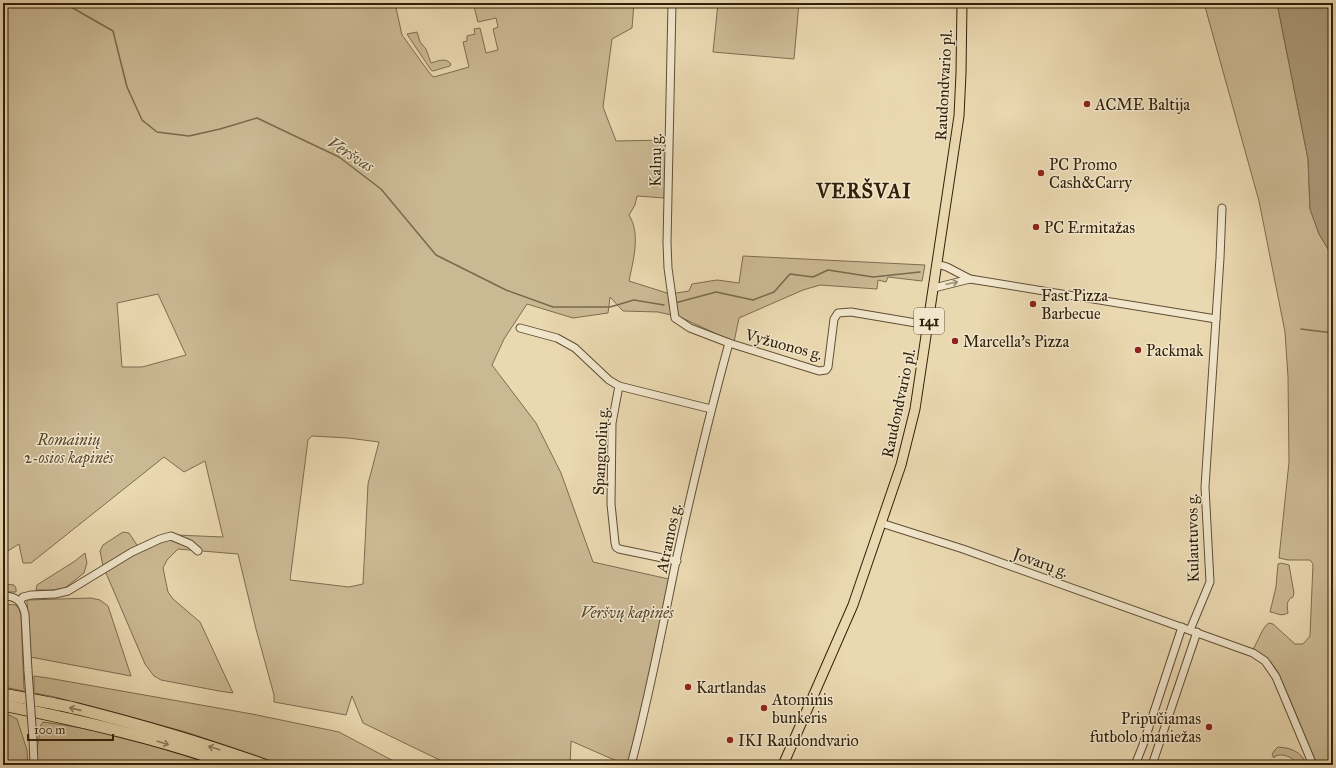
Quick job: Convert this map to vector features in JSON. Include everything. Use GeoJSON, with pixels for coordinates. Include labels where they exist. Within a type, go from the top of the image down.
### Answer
{"type":"FeatureCollection","features":[{"type":"Feature","properties":{"kind":"highway"},"geometry":{"type":"LineString","coordinates":[[3,694],[76,709],[157,730],[264,765]]}},
{"type":"Feature","properties":{"kind":"highway"},"geometry":{"type":"LineString","coordinates":[[3,705],[90,724],[162,742],[233,765]]}},
{"type":"Feature","properties":{"kind":"main road","name":"Raudondvario pl."},"geometry":{"type":"LineString","coordinates":[[783,765],[853,605],[908,441],[915,409],[934,288],[958,116],[961,73],[962,3]]}},
{"type":"Feature","properties":{"kind":"street","name":"Kalnų g."},"geometry":{"type":"LineString","coordinates":[[672,3],[668,255],[671,295],[675,318],[690,328],[728,343]]}},
{"type":"Feature","properties":{"kind":"street","name":"Kulautuvos g."},"geometry":{"type":"LineString","coordinates":[[1152,765],[1210,582],[1205,487],[1222,208]]}},
{"type":"Feature","properties":{"kind":"street"},"geometry":{"type":"LineString","coordinates":[[937,264],[955,270],[970,279],[1216,319]]}},
{"type":"Feature","properties":{"kind":"street"},"geometry":{"type":"LineString","coordinates":[[934,288],[970,279]]}},
{"type":"Feature","properties":{"kind":"street","name":"Vyžuonos g."},"geometry":{"type":"LineString","coordinates":[[728,343],[822,371],[826,370],[828,367],[834,318],[838,313],[851,312],[928,325]]}},
{"type":"Feature","properties":{"kind":"street","name":"Spanguolių g."},"geometry":{"type":"LineString","coordinates":[[520,328],[557,338],[575,348],[596,368],[619,386],[612,423],[611,504],[616,548],[677,561]]}},
{"type":"Feature","properties":{"kind":"street","name":"Atramos g."},"geometry":{"type":"LineString","coordinates":[[631,765],[648,697],[711,409],[728,343]]}},
{"type":"Feature","properties":{"kind":"street"},"geometry":{"type":"LineString","coordinates":[[619,386],[711,409]]}},
{"type":"Feature","properties":{"kind":"street","name":"Jovarų g."},"geometry":{"type":"LineString","coordinates":[[881,523],[963,549],[1194,631]]}},
{"type":"Feature","properties":{"kind":"street"},"geometry":{"type":"LineString","coordinates":[[20,601],[23,597],[31,595],[55,594],[68,591],[125,556],[160,539],[171,536],[190,544],[198,551]]}},
{"type":"Feature","properties":{"kind":"street"},"geometry":{"type":"LineString","coordinates":[[3,596],[11,596],[20,601],[25,614],[34,765]]}},
{"type":"Feature","properties":{"kind":"street"},"geometry":{"type":"LineString","coordinates":[[1135,765],[1182,627]]}},
{"type":"Feature","properties":{"kind":"street"},"geometry":{"type":"LineString","coordinates":[[1194,631],[1249,651],[1265,661],[1276,677],[1313,765]]}},
{"type":"Feature","properties":{"kind":"green space"},"geometry":{"type":"Polygon","coordinates":[[[3,3],[411,3],[396,8],[402,35],[434,77],[469,67],[463,42],[467,41],[467,36],[475,34],[474,29],[480,28],[486,53],[498,50],[493,29],[498,27],[496,18],[478,22],[473,3],[634,3],[632,28],[612,39],[603,107],[616,141],[667,140],[664,198],[637,196],[635,205],[629,215],[633,222],[635,231],[635,248],[629,281],[670,294],[689,291],[692,284],[717,280],[739,283],[743,256],[925,265],[922,281],[888,277],[886,282],[878,280],[877,289],[820,285],[803,290],[739,318],[734,342],[680,317],[658,312],[623,311],[610,297],[608,313],[573,318],[527,304],[504,339],[492,365],[536,423],[561,473],[593,562],[673,580],[631,765],[626,765],[571,741],[570,765],[450,765],[363,723],[352,696],[346,715],[274,702],[274,695],[238,554],[178,549],[167,560],[163,568],[168,592],[173,599],[200,622],[233,693],[161,680],[154,676],[145,664],[103,566],[100,551],[103,545],[123,532],[129,533],[141,551],[176,535],[223,537],[205,461],[184,472],[164,457],[31,563],[23,563],[19,544],[3,554],[3,3]],[[158,294],[117,303],[122,367],[142,367],[186,355],[158,294]],[[312,436],[308,440],[290,580],[349,587],[363,584],[368,484],[379,442],[348,438],[312,436]]]}},
{"type":"Feature","properties":{"kind":"green space"},"geometry":{"type":"Polygon","coordinates":[[[718,3],[799,3],[794,59],[713,52],[718,3]]]}},
{"type":"Feature","properties":{"kind":"green space"},"geometry":{"type":"Polygon","coordinates":[[[1204,3],[1277,3],[1308,159],[1310,209],[1319,234],[1333,257],[1333,765],[1317,765],[1279,674],[1268,659],[1253,649],[1264,628],[1269,623],[1273,624],[1295,644],[1303,644],[1310,636],[1313,564],[1310,560],[1288,560],[1279,558],[1289,462],[1288,377],[1285,332],[1259,201],[1204,3]]]}},
{"type":"Feature","properties":{"kind":"green space"},"geometry":{"type":"Polygon","coordinates":[[[417,32],[420,42],[426,49],[431,63],[444,60],[451,64],[450,66],[433,71],[431,70],[407,34],[417,32]]]}},
{"type":"Feature","properties":{"kind":"green space"},"geometry":{"type":"Polygon","coordinates":[[[85,553],[87,563],[84,573],[65,588],[36,590],[37,585],[85,553]]]}},
{"type":"Feature","properties":{"kind":"green space"},"geometry":{"type":"Polygon","coordinates":[[[1281,563],[1289,565],[1294,593],[1293,597],[1288,602],[1288,613],[1283,615],[1270,612],[1276,587],[1278,564],[1281,563]]]}},
{"type":"Feature","properties":{"kind":"green space"},"geometry":{"type":"Polygon","coordinates":[[[6,584],[14,585],[16,592],[3,592],[3,586],[6,584]]]}},
{"type":"Feature","properties":{"kind":"green space"},"geometry":{"type":"Polygon","coordinates":[[[91,598],[100,600],[108,606],[131,676],[30,657],[27,600],[91,598]]]}},
{"type":"Feature","properties":{"kind":"green space"},"geometry":{"type":"Polygon","coordinates":[[[3,604],[16,605],[21,615],[24,689],[34,691],[34,676],[252,714],[339,732],[401,765],[283,765],[186,732],[55,697],[3,687],[3,604]]]}},
{"type":"Feature","properties":{"kind":"green space"},"geometry":{"type":"Polygon","coordinates":[[[3,712],[17,719],[27,750],[28,765],[3,765],[3,712]]]}},
{"type":"Feature","properties":{"kind":"green space"},"geometry":{"type":"Polygon","coordinates":[[[43,722],[86,729],[129,739],[213,765],[37,765],[36,756],[41,725],[43,722]]]}},
{"type":"Feature","properties":{"kind":"green space"},"geometry":{"type":"Polygon","coordinates":[[[1278,747],[1288,748],[1296,752],[1302,757],[1307,765],[1298,765],[1294,760],[1285,755],[1278,755],[1274,758],[1272,755],[1278,747]]]}},
{"type":"Feature","properties":{"kind":"shaded area"},"geometry":{"type":"Polygon","coordinates":[[[1277,3],[1333,3],[1333,257],[1319,234],[1310,209],[1308,159],[1277,3]]]}},
{"type":"Feature","properties":{"kind":"waterway","name":"Veršvas"},"geometry":{"type":"LineString","coordinates":[[64,3],[113,31],[127,87],[142,120],[157,132],[189,136],[257,118],[339,157],[381,189],[436,255],[506,290],[553,307],[610,307],[634,300],[664,305]]}},
{"type":"Feature","properties":{"kind":"waterway","name":"Veršvas"},"geometry":{"type":"LineString","coordinates":[[675,303],[716,292],[753,300],[774,292],[790,274],[813,277],[828,270],[873,277],[920,272]]}},
{"type":"Feature","properties":{"kind":"waterway","name":"Veršvas"},"geometry":{"type":"LineString","coordinates":[[1301,329],[1333,333]]}},
{"type":"Feature","properties":{"kind":"place","name":"ACME Baltija"},"geometry":{"type":"Point","coordinates":[1087,104]}},
{"type":"Feature","properties":{"kind":"place","name":"PC Promo Cash&Carry"},"geometry":{"type":"Point","coordinates":[1041,173]}},
{"type":"Feature","properties":{"kind":"place","name":"PC Ermitažas"},"geometry":{"type":"Point","coordinates":[1036,227]}},
{"type":"Feature","properties":{"kind":"place","name":"Fast Pizza Barbecue"},"geometry":{"type":"Point","coordinates":[1033,304]}},
{"type":"Feature","properties":{"kind":"place","name":"Marcella's Pizza"},"geometry":{"type":"Point","coordinates":[955,341]}},
{"type":"Feature","properties":{"kind":"place","name":"Packmak"},"geometry":{"type":"Point","coordinates":[1138,350]}},
{"type":"Feature","properties":{"kind":"place","name":"Kartlandas"},"geometry":{"type":"Point","coordinates":[688,687]}},
{"type":"Feature","properties":{"kind":"place","name":"Atominis bunkeris"},"geometry":{"type":"Point","coordinates":[764,708]}},
{"type":"Feature","properties":{"kind":"place","name":"Pripučiamas futbolo maniežas"},"geometry":{"type":"Point","coordinates":[1209,727]}},
{"type":"Feature","properties":{"kind":"place","name":"IKI Raudondvario"},"geometry":{"type":"Point","coordinates":[730,740]}},
{"type":"Feature","properties":{"kind":"district","name":"VERŠVAI"},"geometry":{"type":"Point","coordinates":[864,191]}},
{"type":"Feature","properties":{"kind":"park label","name":"Romainių 2-osios kapinės"},"geometry":{"type":"Point","coordinates":[69,448]}},
{"type":"Feature","properties":{"kind":"park label","name":"Veršvų kapinės"},"geometry":{"type":"Point","coordinates":[627,612]}}]}
